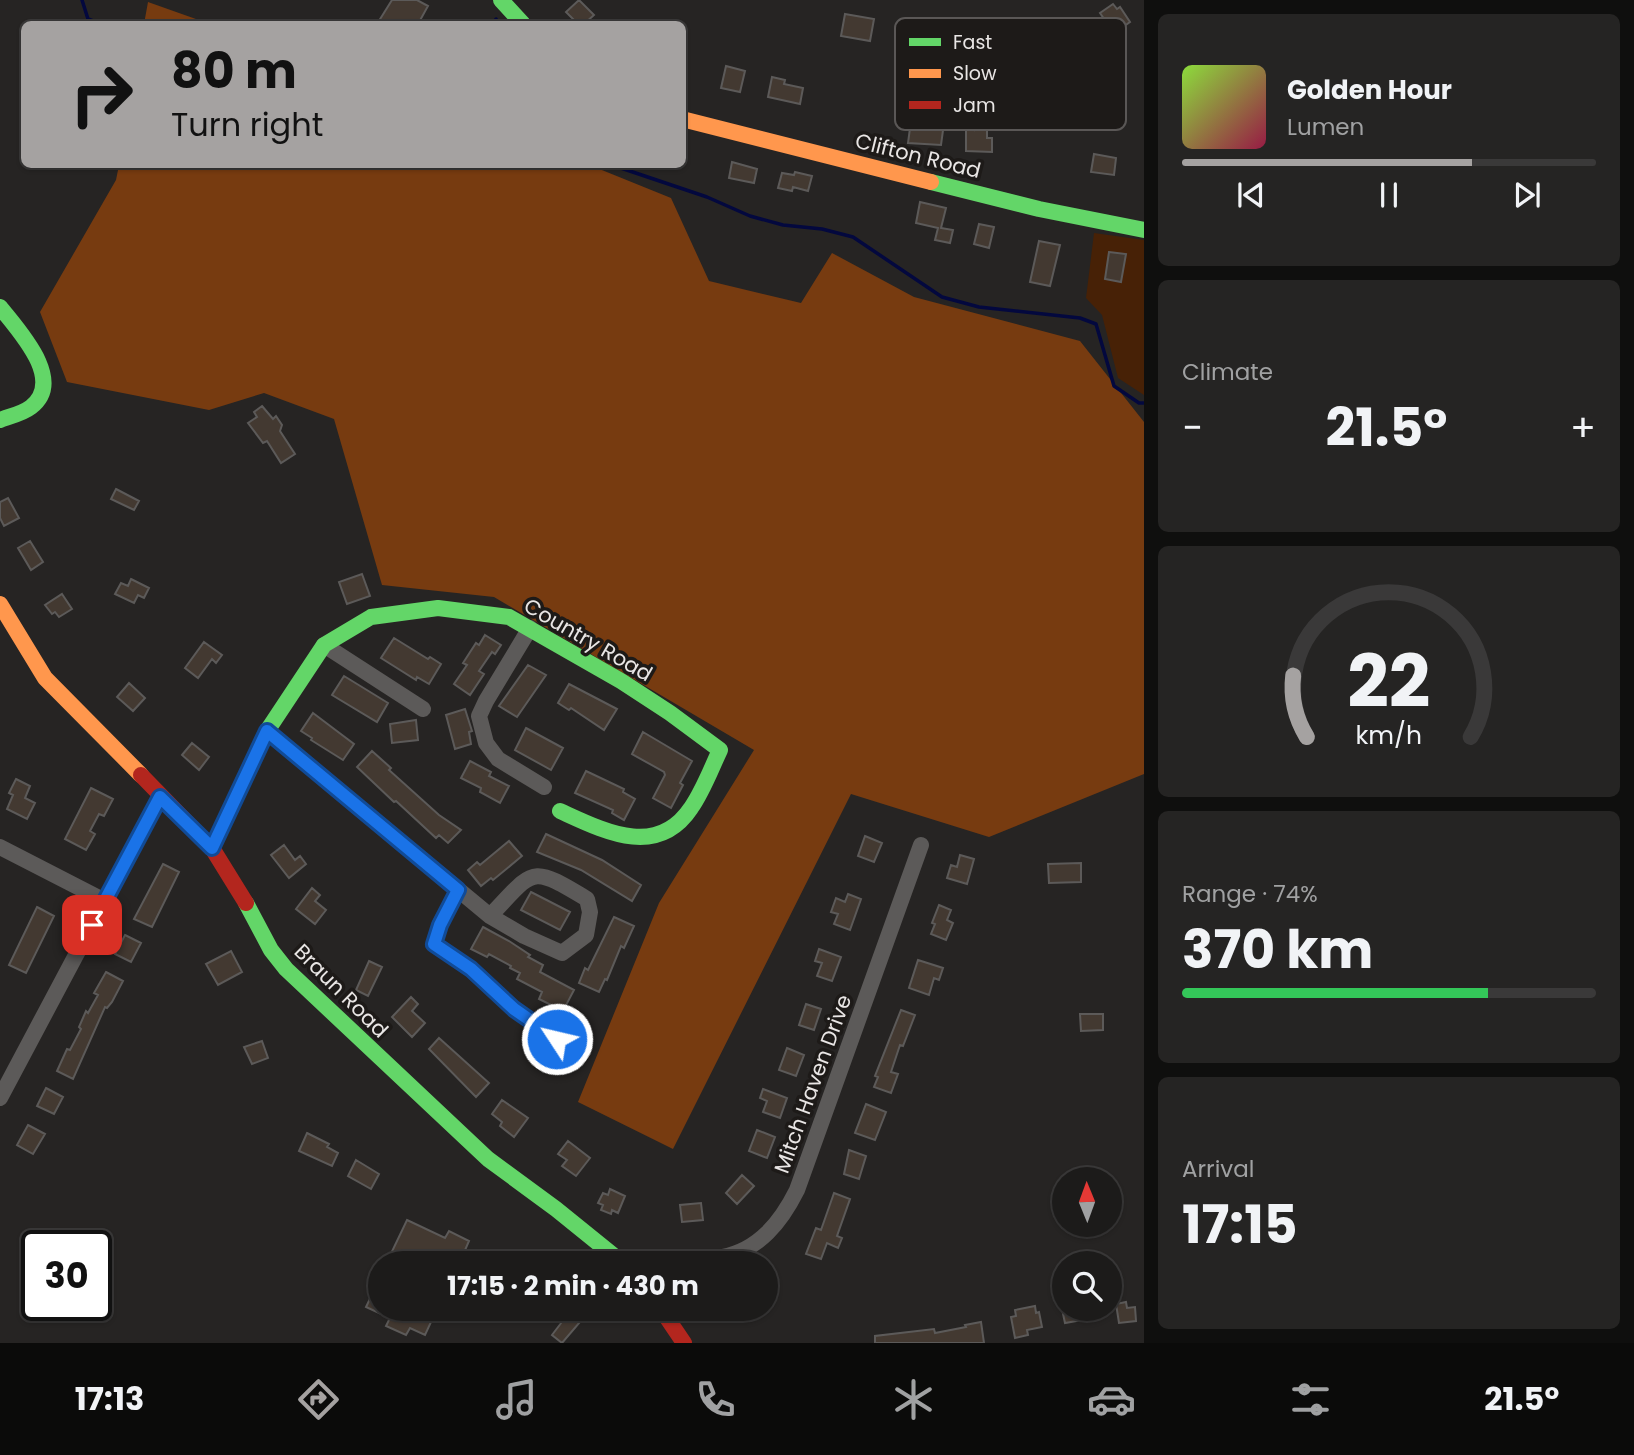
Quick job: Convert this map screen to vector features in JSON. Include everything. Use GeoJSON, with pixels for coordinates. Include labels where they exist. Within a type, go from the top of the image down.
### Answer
{"type":"FeatureCollection","features":[{"type":"Feature","properties":{"kind":"street"},"geometry":{"type":"LineString","coordinates":[[501,0],[520,21]]}},
{"type":"Feature","properties":{"kind":"street","name":"Clifton Road"},"geometry":{"type":"LineString","coordinates":[[686,120],[1039,209],[1144,229]]}},
{"type":"Feature","properties":{"kind":"street"},"geometry":{"type":"LineString","coordinates":[[0,307],[40,361],[43,374],[43,386],[34,404],[0,420]]}},
{"type":"Feature","properties":{"kind":"street","name":"Braun Road"},"geometry":{"type":"LineString","coordinates":[[0,604],[45,678],[212,848],[271,950],[286,969],[488,1159],[608,1251]]}},
{"type":"Feature","properties":{"kind":"street","name":"Country Road"},"geometry":{"type":"LineString","coordinates":[[212,848],[267,731],[324,645],[371,617],[438,608],[509,617],[631,687],[720,750],[690,811],[671,830],[650,837],[628,838],[604,831],[560,811]]}},
{"type":"Feature","properties":{"kind":"street"},"geometry":{"type":"LineString","coordinates":[[530,628],[479,716],[486,743],[498,759],[544,787]]}},
{"type":"Feature","properties":{"kind":"street"},"geometry":{"type":"LineString","coordinates":[[324,645],[423,709]]}},
{"type":"Feature","properties":{"kind":"street"},"geometry":{"type":"LineString","coordinates":[[267,731],[490,916],[524,936],[562,953],[586,935],[590,912],[587,899],[552,878],[537,874],[523,881],[490,916]]}},
{"type":"Feature","properties":{"kind":"street"},"geometry":{"type":"LineString","coordinates":[[1,1095],[160,797]]}},
{"type":"Feature","properties":{"kind":"street","name":"Mitch Haven Drive"},"geometry":{"type":"LineString","coordinates":[[741,1251],[765,1236],[784,1214],[797,1190],[921,845]]}},
{"type":"Feature","properties":{"kind":"street"},"geometry":{"type":"LineString","coordinates":[[0,847],[105,901]]}},
{"type":"Feature","properties":{"kind":"street"},"geometry":{"type":"LineString","coordinates":[[458,890],[440,925],[434,944],[471,969],[514,1009],[557,1039]]}},
{"type":"Feature","properties":{"kind":"street"},"geometry":{"type":"LineString","coordinates":[[669,1321],[684,1343]]}},
{"type":"Feature","properties":{"kind":"shaded area"},"geometry":{"type":"Polygon","coordinates":[[[148,2],[202,21],[145,21],[148,2]]]}},
{"type":"Feature","properties":{"kind":"shaded area"},"geometry":{"type":"Polygon","coordinates":[[[118,168],[597,168],[671,198],[709,281],[801,303],[832,253],[914,297],[1080,341],[1144,422],[1144,774],[989,837],[851,794],[673,1149],[578,1102],[659,903],[754,750],[494,597],[382,585],[334,419],[264,393],[209,410],[67,382],[40,312],[116,180],[118,168]]]}},
{"type":"Feature","properties":{"kind":"shaded area"},"geometry":{"type":"Polygon","coordinates":[[[1094,233],[1144,240],[1144,395],[1118,378],[1102,315],[1086,298],[1094,233]]]}},
{"type":"Feature","properties":{"kind":"building"},"geometry":{"type":"Polygon","coordinates":[[[392,0],[417,0],[428,6],[420,21],[379,21],[392,0]]]}},
{"type":"Feature","properties":{"kind":"building"},"geometry":{"type":"Polygon","coordinates":[[[579,0],[594,15],[587,21],[575,21],[566,12],[579,0]]]}},
{"type":"Feature","properties":{"kind":"building"},"geometry":{"type":"Polygon","coordinates":[[[1113,4],[1117,9],[1120,7],[1130,22],[1126,25],[1126,18],[1104,18],[1100,13],[1113,4]]]}},
{"type":"Feature","properties":{"kind":"building"},"geometry":{"type":"Polygon","coordinates":[[[845,14],[874,19],[870,41],[841,36],[845,14]]]}},
{"type":"Feature","properties":{"kind":"building"},"geometry":{"type":"Polygon","coordinates":[[[726,66],[745,71],[740,92],[721,88],[726,66]]]}},
{"type":"Feature","properties":{"kind":"building"},"geometry":{"type":"Polygon","coordinates":[[[772,77],[785,80],[784,84],[803,88],[800,104],[768,97],[772,77]]]}},
{"type":"Feature","properties":{"kind":"building"},"geometry":{"type":"Polygon","coordinates":[[[910,130],[943,130],[941,145],[908,143],[910,130]]]}},
{"type":"Feature","properties":{"kind":"building"},"geometry":{"type":"Polygon","coordinates":[[[966,130],[987,130],[987,138],[992,138],[992,152],[966,151],[966,130]]]}},
{"type":"Feature","properties":{"kind":"building"},"geometry":{"type":"Polygon","coordinates":[[[1094,154],[1116,158],[1114,175],[1091,172],[1094,154]]]}},
{"type":"Feature","properties":{"kind":"building"},"geometry":{"type":"Polygon","coordinates":[[[732,162],[757,169],[754,183],[729,178],[732,162]]]}},
{"type":"Feature","properties":{"kind":"building"},"geometry":{"type":"Polygon","coordinates":[[[795,172],[812,176],[808,191],[793,187],[792,191],[778,188],[782,173],[794,175],[795,172]]]}},
{"type":"Feature","properties":{"kind":"building"},"geometry":{"type":"Polygon","coordinates":[[[920,202],[946,208],[941,228],[953,230],[950,243],[935,240],[938,228],[916,223],[920,202]]]}},
{"type":"Feature","properties":{"kind":"building"},"geometry":{"type":"Polygon","coordinates":[[[979,224],[994,227],[989,248],[974,244],[979,224]]]}},
{"type":"Feature","properties":{"kind":"building"},"geometry":{"type":"Polygon","coordinates":[[[1039,241],[1060,245],[1050,286],[1030,282],[1039,241]]]}},
{"type":"Feature","properties":{"kind":"building"},"geometry":{"type":"Polygon","coordinates":[[[1109,252],[1126,254],[1121,282],[1105,279],[1109,252]]]}},
{"type":"Feature","properties":{"kind":"building"},"geometry":{"type":"Polygon","coordinates":[[[262,406],[273,419],[276,416],[282,425],[280,431],[295,454],[281,463],[267,441],[263,443],[248,423],[257,417],[254,412],[262,406]]]}},
{"type":"Feature","properties":{"kind":"building"},"geometry":{"type":"Polygon","coordinates":[[[116,489],[139,501],[134,510],[111,499],[116,489]]]}},
{"type":"Feature","properties":{"kind":"building"},"geometry":{"type":"Polygon","coordinates":[[[8,498],[19,518],[4,526],[0,518],[0,502],[8,498]]]}},
{"type":"Feature","properties":{"kind":"building"},"geometry":{"type":"Polygon","coordinates":[[[30,541],[43,562],[31,570],[18,548],[30,541]]]}},
{"type":"Feature","properties":{"kind":"building"},"geometry":{"type":"Polygon","coordinates":[[[362,574],[370,596],[347,604],[339,582],[362,574]]]}},
{"type":"Feature","properties":{"kind":"building"},"geometry":{"type":"Polygon","coordinates":[[[131,579],[149,588],[144,598],[138,595],[134,603],[115,594],[121,583],[128,586],[131,579]]]}},
{"type":"Feature","properties":{"kind":"building"},"geometry":{"type":"Polygon","coordinates":[[[62,594],[72,609],[59,617],[55,612],[52,614],[45,605],[62,594]]]}},
{"type":"Feature","properties":{"kind":"building"},"geometry":{"type":"Polygon","coordinates":[[[485,635],[501,645],[495,654],[492,652],[479,671],[484,674],[470,695],[454,684],[467,665],[463,663],[476,643],[479,645],[485,635]]]}},
{"type":"Feature","properties":{"kind":"building"},"geometry":{"type":"Polygon","coordinates":[[[394,638],[441,664],[429,684],[417,677],[416,680],[381,658],[394,638]]]}},
{"type":"Feature","properties":{"kind":"building"},"geometry":{"type":"Polygon","coordinates":[[[204,642],[222,655],[216,663],[212,659],[198,678],[185,668],[204,642]]]}},
{"type":"Feature","properties":{"kind":"building"},"geometry":{"type":"Polygon","coordinates":[[[528,665],[546,675],[517,717],[499,706],[528,665]]]}},
{"type":"Feature","properties":{"kind":"building"},"geometry":{"type":"Polygon","coordinates":[[[344,676],[388,703],[377,722],[332,695],[344,676]]]}},
{"type":"Feature","properties":{"kind":"building"},"geometry":{"type":"Polygon","coordinates":[[[129,683],[145,698],[133,711],[117,697],[129,683]]]}},
{"type":"Feature","properties":{"kind":"building"},"geometry":{"type":"Polygon","coordinates":[[[569,684],[617,709],[604,730],[571,708],[569,710],[558,703],[569,684]]]}},
{"type":"Feature","properties":{"kind":"building"},"geometry":{"type":"Polygon","coordinates":[[[465,709],[472,731],[469,732],[471,744],[455,749],[446,715],[465,709]]]}},
{"type":"Feature","properties":{"kind":"building"},"geometry":{"type":"Polygon","coordinates":[[[313,713],[354,744],[343,760],[301,731],[313,713]]]}},
{"type":"Feature","properties":{"kind":"building"},"geometry":{"type":"Polygon","coordinates":[[[416,720],[418,740],[392,743],[390,724],[416,720]]]}},
{"type":"Feature","properties":{"kind":"building"},"geometry":{"type":"Polygon","coordinates":[[[526,728],[563,748],[551,770],[515,750],[526,728]]]}},
{"type":"Feature","properties":{"kind":"building"},"geometry":{"type":"Polygon","coordinates":[[[643,732],[692,761],[671,808],[653,798],[664,772],[632,754],[643,732]]]}},
{"type":"Feature","properties":{"kind":"building"},"geometry":{"type":"Polygon","coordinates":[[[192,743],[209,757],[199,770],[182,755],[192,743]]]}},
{"type":"Feature","properties":{"kind":"building"},"geometry":{"type":"Polygon","coordinates":[[[372,751],[439,815],[461,830],[448,843],[439,835],[436,838],[357,767],[372,751]]]}},
{"type":"Feature","properties":{"kind":"building"},"geometry":{"type":"Polygon","coordinates":[[[470,761],[491,772],[489,776],[509,786],[500,803],[480,792],[481,788],[461,778],[470,761]]]}},
{"type":"Feature","properties":{"kind":"building"},"geometry":{"type":"Polygon","coordinates":[[[586,771],[624,789],[623,792],[635,799],[624,820],[612,813],[613,810],[575,793],[586,771]]]}},
{"type":"Feature","properties":{"kind":"building"},"geometry":{"type":"Polygon","coordinates":[[[16,779],[30,786],[25,798],[35,803],[27,819],[7,809],[13,795],[9,793],[16,779]]]}},
{"type":"Feature","properties":{"kind":"building"},"geometry":{"type":"Polygon","coordinates":[[[91,788],[113,799],[104,816],[99,814],[90,831],[95,834],[86,850],[65,839],[91,788]]]}},
{"type":"Feature","properties":{"kind":"building"},"geometry":{"type":"Polygon","coordinates":[[[546,834],[602,860],[641,885],[632,901],[581,870],[537,852],[546,834]]]}},
{"type":"Feature","properties":{"kind":"building"},"geometry":{"type":"Polygon","coordinates":[[[865,836],[882,843],[874,862],[858,856],[865,836]]]}},
{"type":"Feature","properties":{"kind":"building"},"geometry":{"type":"Polygon","coordinates":[[[509,841],[522,856],[493,880],[491,878],[481,886],[468,870],[477,862],[480,865],[509,841]]]}},
{"type":"Feature","properties":{"kind":"building"},"geometry":{"type":"Polygon","coordinates":[[[284,845],[295,860],[300,856],[306,864],[289,878],[271,855],[284,845]]]}},
{"type":"Feature","properties":{"kind":"building"},"geometry":{"type":"Polygon","coordinates":[[[960,855],[974,859],[967,884],[947,878],[951,865],[957,867],[960,855]]]}},
{"type":"Feature","properties":{"kind":"building"},"geometry":{"type":"Polygon","coordinates":[[[1081,863],[1081,882],[1049,883],[1048,864],[1081,863]]]}},
{"type":"Feature","properties":{"kind":"building"},"geometry":{"type":"Polygon","coordinates":[[[163,864],[179,872],[152,927],[134,919],[163,864]]]}},
{"type":"Feature","properties":{"kind":"building"},"geometry":{"type":"Polygon","coordinates":[[[312,888],[320,895],[315,901],[326,910],[315,924],[296,909],[312,888]]]}},
{"type":"Feature","properties":{"kind":"building"},"geometry":{"type":"Polygon","coordinates":[[[531,892],[570,912],[560,930],[521,910],[531,892]]]}},
{"type":"Feature","properties":{"kind":"building"},"geometry":{"type":"Polygon","coordinates":[[[848,894],[861,899],[850,930],[834,924],[838,914],[831,912],[836,898],[845,902],[848,894]]]}},
{"type":"Feature","properties":{"kind":"building"},"geometry":{"type":"Polygon","coordinates":[[[939,905],[951,910],[947,920],[953,923],[946,940],[931,934],[939,905]]]}},
{"type":"Feature","properties":{"kind":"building"},"geometry":{"type":"Polygon","coordinates":[[[37,907],[54,916],[26,973],[9,965],[37,907]]]}},
{"type":"Feature","properties":{"kind":"building"},"geometry":{"type":"Polygon","coordinates":[[[614,917],[634,926],[624,948],[621,946],[599,992],[579,983],[614,917]]]}},
{"type":"Feature","properties":{"kind":"building"},"geometry":{"type":"Polygon","coordinates":[[[483,927],[543,965],[540,972],[574,990],[563,1011],[539,999],[542,992],[517,979],[520,973],[510,968],[511,966],[489,954],[487,957],[471,949],[483,927]]]}},
{"type":"Feature","properties":{"kind":"building"},"geometry":{"type":"Polygon","coordinates":[[[125,935],[141,943],[131,962],[115,954],[125,935]]]}},
{"type":"Feature","properties":{"kind":"building"},"geometry":{"type":"Polygon","coordinates":[[[819,949],[841,957],[832,981],[817,976],[822,963],[815,961],[819,949]]]}},
{"type":"Feature","properties":{"kind":"building"},"geometry":{"type":"Polygon","coordinates":[[[231,951],[242,972],[218,985],[206,964],[231,951]]]}},
{"type":"Feature","properties":{"kind":"building"},"geometry":{"type":"Polygon","coordinates":[[[918,960],[943,968],[939,980],[934,978],[929,995],[909,988],[918,960]]]}},
{"type":"Feature","properties":{"kind":"building"},"geometry":{"type":"Polygon","coordinates":[[[369,961],[382,967],[368,996],[356,990],[369,961]]]}},
{"type":"Feature","properties":{"kind":"building"},"geometry":{"type":"Polygon","coordinates":[[[106,972],[123,981],[112,1002],[105,1007],[73,1079],[57,1071],[67,1049],[70,1050],[81,1029],[79,1027],[86,1011],[88,1013],[98,995],[94,993],[106,972]]]}},
{"type":"Feature","properties":{"kind":"building"},"geometry":{"type":"Polygon","coordinates":[[[411,997],[418,1004],[412,1011],[425,1023],[412,1037],[392,1017],[411,997]]]}},
{"type":"Feature","properties":{"kind":"building"},"geometry":{"type":"Polygon","coordinates":[[[806,1004],[821,1009],[814,1030],[799,1025],[806,1004]]]}},
{"type":"Feature","properties":{"kind":"building"},"geometry":{"type":"Polygon","coordinates":[[[901,1010],[915,1015],[903,1046],[900,1045],[891,1072],[898,1074],[891,1093],[874,1087],[878,1077],[875,1076],[901,1010]]]}},
{"type":"Feature","properties":{"kind":"building"},"geometry":{"type":"Polygon","coordinates":[[[1080,1014],[1103,1014],[1103,1030],[1081,1031],[1080,1014]]]}},
{"type":"Feature","properties":{"kind":"building"},"geometry":{"type":"Polygon","coordinates":[[[439,1038],[489,1083],[476,1097],[429,1049],[439,1038]]]}},
{"type":"Feature","properties":{"kind":"building"},"geometry":{"type":"Polygon","coordinates":[[[262,1041],[268,1058],[252,1064],[244,1047],[262,1041]]]}},
{"type":"Feature","properties":{"kind":"building"},"geometry":{"type":"Polygon","coordinates":[[[787,1048],[804,1055],[796,1076],[779,1070],[787,1048]]]}},
{"type":"Feature","properties":{"kind":"building"},"geometry":{"type":"Polygon","coordinates":[[[46,1088],[63,1097],[54,1114],[37,1106],[46,1088]]]}},
{"type":"Feature","properties":{"kind":"building"},"geometry":{"type":"Polygon","coordinates":[[[763,1089],[787,1098],[780,1118],[763,1112],[767,1101],[760,1098],[763,1089]]]}},
{"type":"Feature","properties":{"kind":"building"},"geometry":{"type":"Polygon","coordinates":[[[502,1100],[528,1118],[514,1137],[500,1126],[502,1122],[492,1114],[502,1100]]]}},
{"type":"Feature","properties":{"kind":"building"},"geometry":{"type":"Polygon","coordinates":[[[866,1104],[886,1112],[875,1140],[855,1133],[866,1104]]]}},
{"type":"Feature","properties":{"kind":"building"},"geometry":{"type":"Polygon","coordinates":[[[28,1125],[45,1134],[33,1154],[17,1145],[28,1125]]]}},
{"type":"Feature","properties":{"kind":"building"},"geometry":{"type":"Polygon","coordinates":[[[757,1130],[775,1137],[767,1158],[749,1151],[757,1130]]]}},
{"type":"Feature","properties":{"kind":"building"},"geometry":{"type":"Polygon","coordinates":[[[307,1133],[329,1144],[327,1147],[338,1153],[332,1166],[299,1151],[307,1133]]]}},
{"type":"Feature","properties":{"kind":"building"},"geometry":{"type":"Polygon","coordinates":[[[568,1141],[590,1158],[576,1176],[562,1166],[567,1160],[558,1154],[568,1141]]]}},
{"type":"Feature","properties":{"kind":"building"},"geometry":{"type":"Polygon","coordinates":[[[849,1150],[866,1156],[859,1179],[844,1174],[849,1150]]]}},
{"type":"Feature","properties":{"kind":"building"},"geometry":{"type":"Polygon","coordinates":[[[356,1160],[379,1174],[371,1189],[348,1176],[356,1160]]]}},
{"type":"Feature","properties":{"kind":"building"},"geometry":{"type":"Polygon","coordinates":[[[742,1175],[754,1186],[737,1204],[726,1193],[742,1175]]]}},
{"type":"Feature","properties":{"kind":"building"},"geometry":{"type":"Polygon","coordinates":[[[610,1189],[625,1196],[618,1213],[612,1210],[611,1214],[601,1210],[603,1205],[598,1203],[603,1193],[608,1195],[610,1189]]]}},
{"type":"Feature","properties":{"kind":"building"},"geometry":{"type":"Polygon","coordinates":[[[834,1193],[850,1199],[837,1236],[842,1238],[838,1248],[827,1243],[821,1259],[806,1254],[816,1228],[821,1230],[834,1193]]]}},
{"type":"Feature","properties":{"kind":"building"},"geometry":{"type":"Polygon","coordinates":[[[701,1203],[703,1220],[682,1222],[680,1205],[701,1203]]]}},
{"type":"Feature","properties":{"kind":"building"},"geometry":{"type":"Polygon","coordinates":[[[407,1220],[445,1238],[449,1231],[469,1241],[465,1251],[392,1251],[407,1220]]]}},
{"type":"Feature","properties":{"kind":"building"},"geometry":{"type":"Polygon","coordinates":[[[1126,1302],[1127,1308],[1135,1307],[1136,1321],[1119,1323],[1122,1321],[1122,1303],[1126,1302]]]}},
{"type":"Feature","properties":{"kind":"building"},"geometry":{"type":"Polygon","coordinates":[[[1035,1306],[1042,1327],[1027,1330],[1028,1335],[1015,1338],[1011,1317],[1016,1316],[1015,1310],[1035,1306]]]}},
{"type":"Feature","properties":{"kind":"building"},"geometry":{"type":"Polygon","coordinates":[[[388,1321],[431,1321],[425,1335],[410,1328],[406,1335],[386,1326],[388,1321]]]}},
{"type":"Feature","properties":{"kind":"building"},"geometry":{"type":"Polygon","coordinates":[[[563,1321],[580,1322],[562,1343],[552,1335],[563,1321]]]}},
{"type":"Feature","properties":{"kind":"building"},"geometry":{"type":"Polygon","coordinates":[[[981,1322],[984,1343],[875,1343],[875,1336],[934,1329],[935,1333],[981,1322]]]}},
{"type":"Feature","properties":{"kind":"waterway"},"geometry":{"type":"LineString","coordinates":[[82,0],[88,19],[93,21]]}},
{"type":"Feature","properties":{"kind":"waterway"},"geometry":{"type":"LineString","coordinates":[[621,168],[707,197],[750,216],[783,225],[822,229],[853,237],[942,297],[979,307],[1080,318],[1096,324],[1114,386],[1139,403],[1144,403]]}},
{"type":"Feature","properties":{"kind":"traffic: fast"},"geometry":{"type":"LineString","coordinates":[[501,0],[520,21]]}},
{"type":"Feature","properties":{"kind":"traffic: fast"},"geometry":{"type":"LineString","coordinates":[[931,182],[1039,209],[1144,230]]}},
{"type":"Feature","properties":{"kind":"traffic: fast"},"geometry":{"type":"LineString","coordinates":[[0,307],[35,356],[43,383],[40,396],[31,407],[0,420]]}},
{"type":"Feature","properties":{"kind":"traffic: fast"},"geometry":{"type":"LineString","coordinates":[[212,848],[267,731],[324,645],[371,617],[438,608],[509,617],[621,681],[720,750],[691,808],[677,824],[662,833],[646,837],[629,836],[594,826],[560,811]]}},
{"type":"Feature","properties":{"kind":"traffic: fast"},"geometry":{"type":"LineString","coordinates":[[246,903],[271,950],[286,969],[488,1159],[608,1251]]}},
{"type":"Feature","properties":{"kind":"traffic: slow"},"geometry":{"type":"LineString","coordinates":[[686,120],[931,182]]}},
{"type":"Feature","properties":{"kind":"traffic: slow"},"geometry":{"type":"LineString","coordinates":[[0,604],[45,678],[141,775]]}},
{"type":"Feature","properties":{"kind":"traffic: jam"},"geometry":{"type":"LineString","coordinates":[[141,775],[212,848],[246,903]]}},
{"type":"Feature","properties":{"kind":"traffic: jam"},"geometry":{"type":"LineString","coordinates":[[669,1321],[684,1343]]}},
{"type":"Feature","properties":{"kind":"route"},"geometry":{"type":"LineString","coordinates":[[92,925],[160,797],[212,848],[267,731],[458,890],[440,925],[434,944],[471,969],[514,1009],[557,1039]]}}]}
